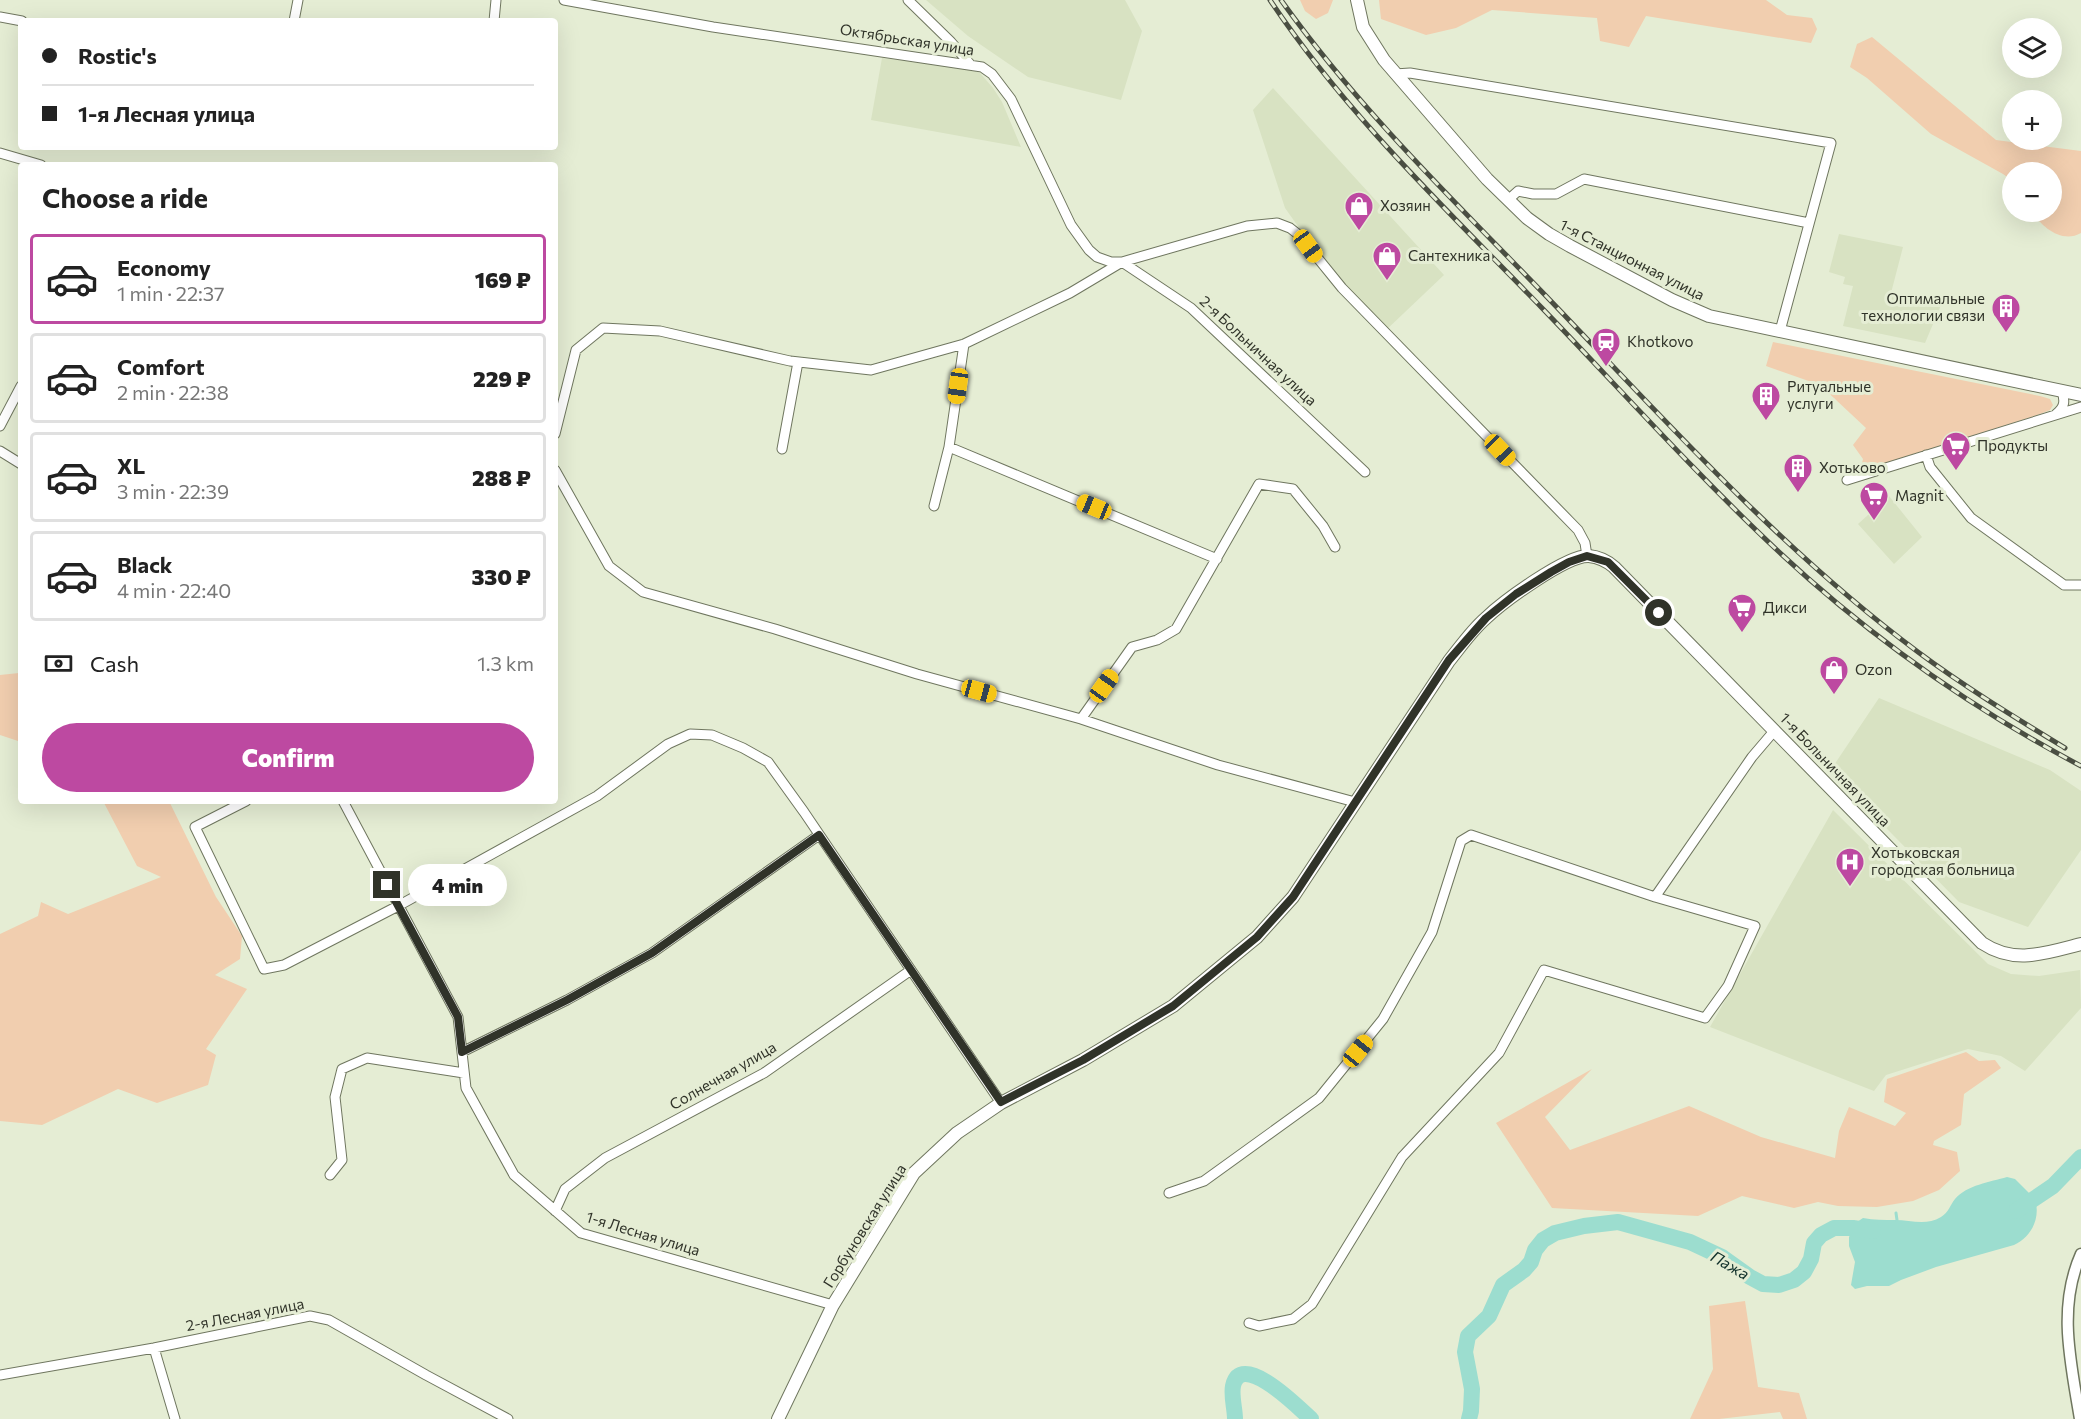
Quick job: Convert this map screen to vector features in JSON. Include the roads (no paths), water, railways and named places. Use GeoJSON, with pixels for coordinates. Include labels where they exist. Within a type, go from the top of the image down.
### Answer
{"type":"FeatureCollection","features":[{"type":"Feature","properties":{"kind":"main road","name":"1-я Станционная улица"},"geometry":{"type":"LineString","coordinates":[[1357,0],[1363,27],[1395,74],[1508,200],[1549,234],[1691,310],[1709,316],[2081,395]]}},
{"type":"Feature","properties":{"kind":"main road","name":"1-я Больничная улица"},"geometry":{"type":"LineString","coordinates":[[1587,556],[1602,560],[1614,567],[1982,943],[1995,951],[2017,956],[2040,954],[2081,944]]}},
{"type":"Feature","properties":{"kind":"main road","name":"Горбуновская улица"},"geometry":{"type":"LineString","coordinates":[[778,1419],[833,1305],[914,1173],[957,1133],[1001,1102],[1083,1060],[1173,1006],[1257,937],[1293,897],[1449,660],[1474,629],[1499,607],[1535,582],[1569,562],[1587,556]]}},
{"type":"Feature","properties":{"kind":"street"},"geometry":{"type":"LineString","coordinates":[[295,18],[298,0]]}},
{"type":"Feature","properties":{"kind":"street"},"geometry":{"type":"LineString","coordinates":[[494,18],[496,0]]}},
{"type":"Feature","properties":{"kind":"street","name":"Октябрьская улица"},"geometry":{"type":"LineString","coordinates":[[564,0],[713,27],[982,67],[992,74],[1011,99],[1071,225],[1089,250],[1104,260],[1122,262]]}},
{"type":"Feature","properties":{"kind":"street"},"geometry":{"type":"LineString","coordinates":[[908,0],[970,64]]}},
{"type":"Feature","properties":{"kind":"street"},"geometry":{"type":"LineString","coordinates":[[0,17],[18,20]]}},
{"type":"Feature","properties":{"kind":"street"},"geometry":{"type":"LineString","coordinates":[[1395,74],[1410,73],[1831,143],[1780,331]]}},
{"type":"Feature","properties":{"kind":"street"},"geometry":{"type":"LineString","coordinates":[[0,153],[31,162]]}},
{"type":"Feature","properties":{"kind":"street"},"geometry":{"type":"LineString","coordinates":[[1508,200],[1518,191],[1533,194],[1556,194],[1584,179],[1809,223]]}},
{"type":"Feature","properties":{"kind":"street"},"geometry":{"type":"LineString","coordinates":[[558,423],[576,350],[603,328],[660,331],[790,362],[871,370],[964,344],[1070,293],[1122,262],[1240,227],[1277,223],[1290,228],[1299,235],[1341,288],[1578,530],[1586,543],[1587,556]]}},
{"type":"Feature","properties":{"kind":"street","name":"2-я Больничная улица"},"geometry":{"type":"LineString","coordinates":[[1122,262],[1191,308],[1365,472]]}},
{"type":"Feature","properties":{"kind":"street"},"geometry":{"type":"LineString","coordinates":[[934,506],[949,447],[964,344]]}},
{"type":"Feature","properties":{"kind":"street"},"geometry":{"type":"LineString","coordinates":[[782,449],[798,362]]}},
{"type":"Feature","properties":{"kind":"street"},"geometry":{"type":"LineString","coordinates":[[2055,415],[2062,409],[2065,400],[2062,391]]}},
{"type":"Feature","properties":{"kind":"street"},"geometry":{"type":"LineString","coordinates":[[0,426],[18,392]]}},
{"type":"Feature","properties":{"kind":"street"},"geometry":{"type":"LineString","coordinates":[[1847,480],[2081,407]]}},
{"type":"Feature","properties":{"kind":"street"},"geometry":{"type":"LineString","coordinates":[[949,447],[1217,559]]}},
{"type":"Feature","properties":{"kind":"street"},"geometry":{"type":"LineString","coordinates":[[0,451],[18,462]]}},
{"type":"Feature","properties":{"kind":"street"},"geometry":{"type":"LineString","coordinates":[[1926,455],[1930,467],[1971,518],[2064,585],[2081,585]]}},
{"type":"Feature","properties":{"kind":"street"},"geometry":{"type":"LineString","coordinates":[[558,475],[609,566],[643,592],[776,629],[917,674],[1081,719],[1218,765],[1355,802]]}},
{"type":"Feature","properties":{"kind":"street"},"geometry":{"type":"LineString","coordinates":[[1081,719],[1132,647],[1157,640],[1176,629],[1259,484],[1293,489],[1323,526],[1335,547]]}},
{"type":"Feature","properties":{"kind":"street"},"geometry":{"type":"LineString","coordinates":[[1655,897],[1752,757],[1775,730]]}},
{"type":"Feature","properties":{"kind":"street"},"geometry":{"type":"LineString","coordinates":[[240,804],[195,827],[264,969],[284,965],[398,906],[597,796],[669,744],[690,734],[712,735],[768,762],[1001,1102]]}},
{"type":"Feature","properties":{"kind":"street","name":"1-я Лесная улица"},"geometry":{"type":"LineString","coordinates":[[345,804],[458,1017],[466,1088],[514,1174],[581,1233],[833,1305]]}},
{"type":"Feature","properties":{"kind":"street"},"geometry":{"type":"LineString","coordinates":[[462,1052],[567,1000],[652,953],[819,835]]}},
{"type":"Feature","properties":{"kind":"street"},"geometry":{"type":"LineString","coordinates":[[1169,1193],[1204,1181],[1319,1098],[1383,1019],[1432,932],[1461,841],[1471,835],[1655,897],[1755,926],[1728,986],[1705,1018],[1544,970],[1499,1053],[1402,1157],[1312,1304],[1293,1319],[1259,1326],[1249,1323]]}},
{"type":"Feature","properties":{"kind":"street","name":"Солнечная улица"},"geometry":{"type":"LineString","coordinates":[[555,1211],[565,1189],[605,1158],[764,1073],[911,970]]}},
{"type":"Feature","properties":{"kind":"street"},"geometry":{"type":"LineString","coordinates":[[330,1175],[342,1160],[335,1097],[342,1069],[367,1058],[464,1073]]}},
{"type":"Feature","properties":{"kind":"street"},"geometry":{"type":"LineString","coordinates":[[2080,1419],[2069,1355],[2067,1313],[2071,1281],[2081,1254]]}},
{"type":"Feature","properties":{"kind":"street","name":"2-я Лесная улица"},"geometry":{"type":"LineString","coordinates":[[0,1375],[154,1348],[310,1316],[329,1320],[508,1419]]}},
{"type":"Feature","properties":{"kind":"street"},"geometry":{"type":"LineString","coordinates":[[154,1348],[175,1419]]}},
{"type":"Feature","properties":{"kind":"water"},"geometry":{"type":"Polygon","coordinates":[[[2007,1177],[2015,1179],[2035,1199],[2037,1206],[2033,1226],[2020,1242],[1936,1267],[1889,1286],[1867,1286],[1855,1289],[1851,1285],[1855,1262],[1849,1246],[1849,1237],[1857,1222],[1863,1218],[1918,1222],[1935,1220],[1944,1215],[1955,1199],[1966,1190],[2007,1177]]]}},
{"type":"Feature","properties":{"kind":"waterway","name":"Пажа"},"geometry":{"type":"LineString","coordinates":[[2016,1211],[2053,1186],[2081,1157]]}},
{"type":"Feature","properties":{"kind":"waterway"},"geometry":{"type":"LineString","coordinates":[[1896,1213],[1897,1220]]}},
{"type":"Feature","properties":{"kind":"waterway","name":"Пажа"},"geometry":{"type":"LineString","coordinates":[[1469,1419],[1472,1389],[1465,1352],[1468,1336],[1489,1316],[1503,1285],[1524,1270],[1543,1240],[1555,1233],[1584,1226],[1618,1222],[1690,1242],[1722,1257],[1763,1284],[1779,1285],[1794,1280],[1804,1272],[1811,1259],[1814,1243],[1821,1235],[1834,1228],[1873,1231]]}},
{"type":"Feature","properties":{"kind":"waterway","name":"Пажа"},"geometry":{"type":"LineString","coordinates":[[1235,1419],[1233,1386],[1238,1376],[1247,1374],[1284,1394],[1311,1419]]}},
{"type":"Feature","properties":{"kind":"railway"},"geometry":{"type":"LineString","coordinates":[[1270,0],[1300,42],[1364,122],[1434,198],[1688,462],[1778,551],[1848,612],[1922,669],[2000,720],[2081,766]]}},
{"type":"Feature","properties":{"kind":"railway"},"geometry":{"type":"LineString","coordinates":[[1281,0],[1342,79],[1408,153],[1680,436],[1772,527],[1868,613],[1918,652],[1972,690],[2065,748]]}},
{"type":"Feature","properties":{"kind":"place","name":"Хозяин"},"geometry":{"type":"Point","coordinates":[1359,232]}},
{"type":"Feature","properties":{"kind":"place","name":"Сантехника"},"geometry":{"type":"Point","coordinates":[1387,282]}},
{"type":"Feature","properties":{"kind":"place","name":"Оптимальные технологии связи"},"geometry":{"type":"Point","coordinates":[2006,334]}},
{"type":"Feature","properties":{"kind":"place","name":"Khotkovo"},"geometry":{"type":"Point","coordinates":[1606,368]}},
{"type":"Feature","properties":{"kind":"place","name":"Ритуальные услуги"},"geometry":{"type":"Point","coordinates":[1766,422]}},
{"type":"Feature","properties":{"kind":"place","name":"Продукты"},"geometry":{"type":"Point","coordinates":[1956,472]}},
{"type":"Feature","properties":{"kind":"place","name":"Хотьково"},"geometry":{"type":"Point","coordinates":[1798,494]}},
{"type":"Feature","properties":{"kind":"place","name":"Magnit"},"geometry":{"type":"Point","coordinates":[1874,522]}},
{"type":"Feature","properties":{"kind":"place","name":"Дикси"},"geometry":{"type":"Point","coordinates":[1742,634]}},
{"type":"Feature","properties":{"kind":"place","name":"Ozon"},"geometry":{"type":"Point","coordinates":[1834,696]}},
{"type":"Feature","properties":{"kind":"place","name":"Хотьковская городская больница"},"geometry":{"type":"Point","coordinates":[1850,888]}}]}
